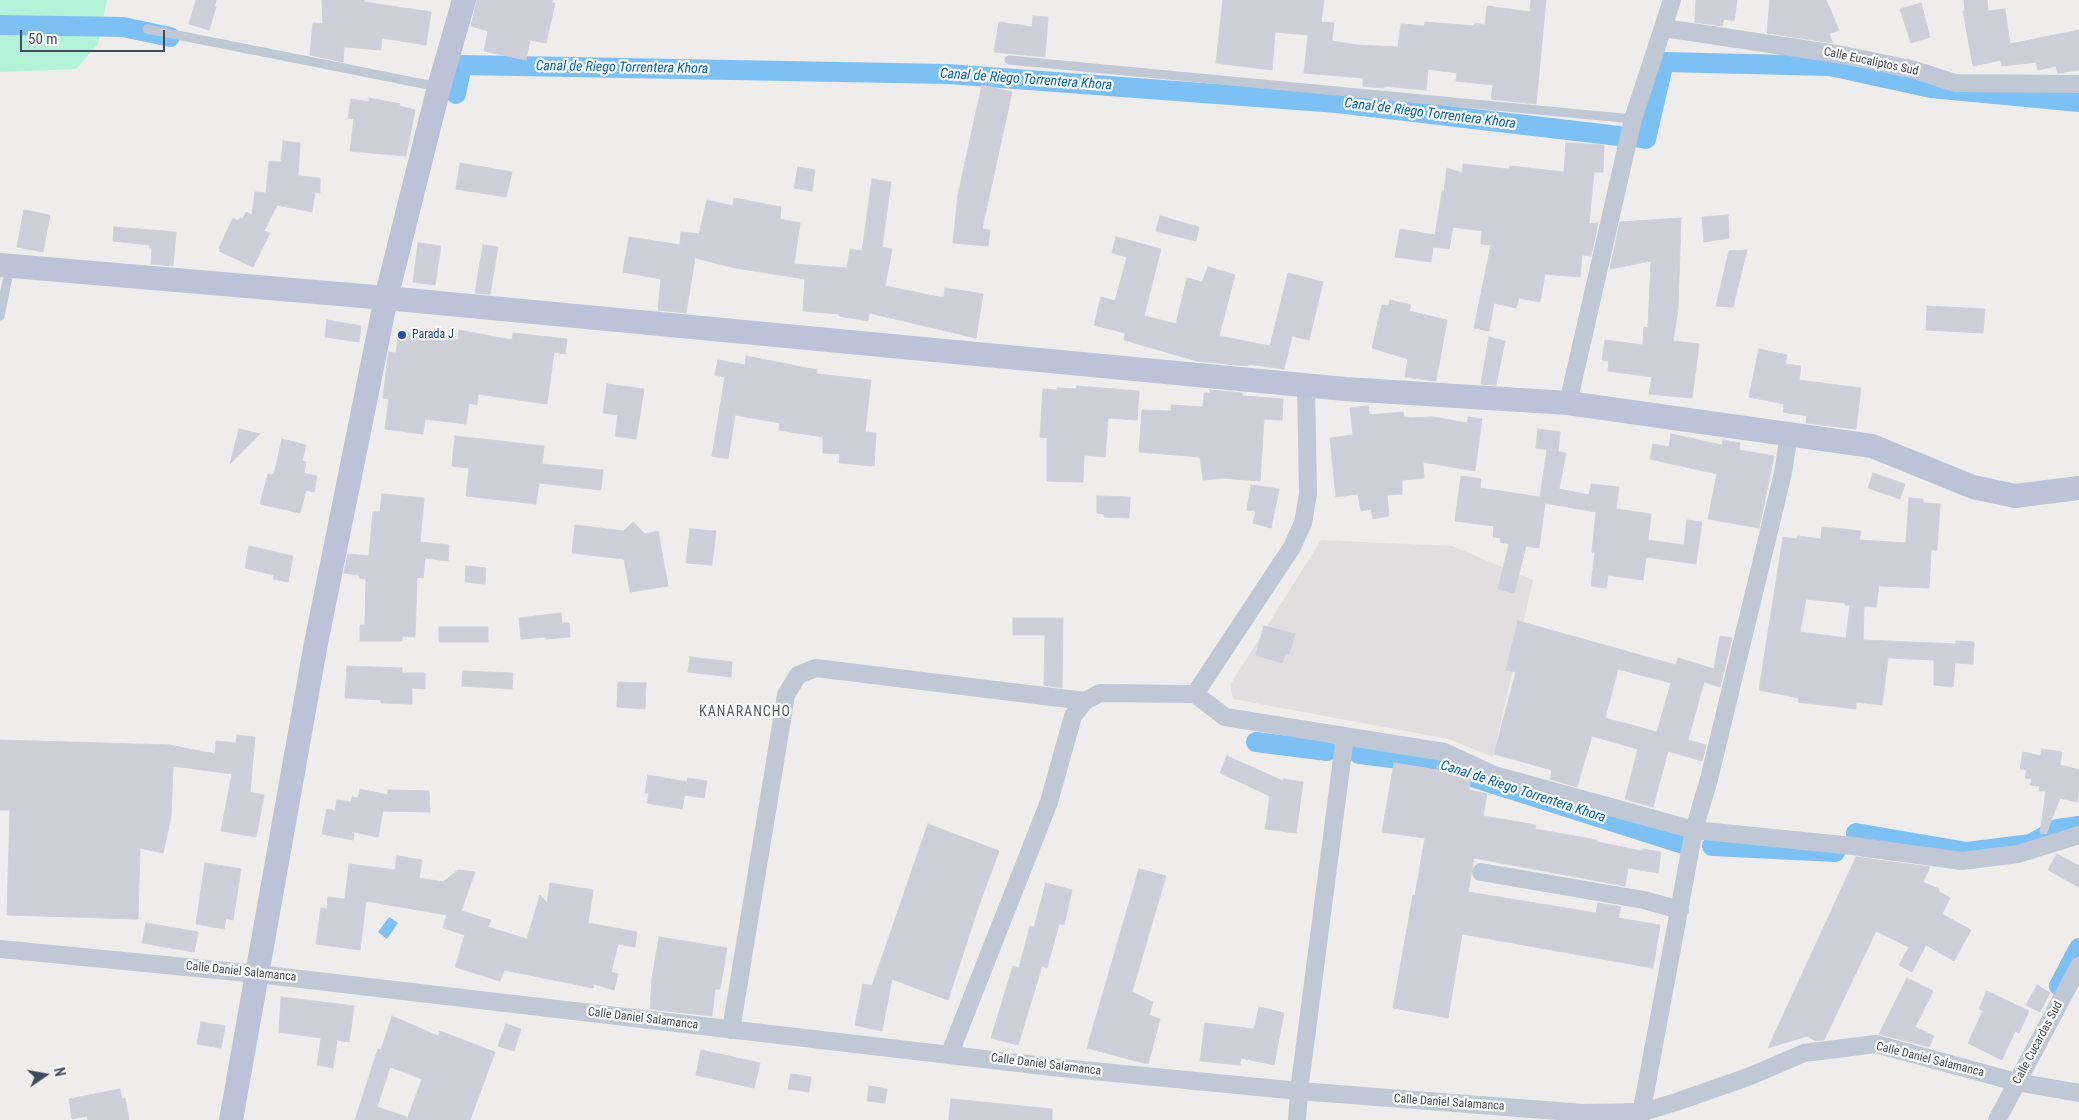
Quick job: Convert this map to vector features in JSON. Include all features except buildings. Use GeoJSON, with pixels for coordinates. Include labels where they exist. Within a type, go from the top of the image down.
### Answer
{"type":"FeatureCollection","features":[{"type":"Feature","properties":{"kind":"main road"},"geometry":{"type":"LineString","coordinates":[[231,1120],[316,643],[386,298],[439,87],[464,0]]}},
{"type":"Feature","properties":{"kind":"main road"},"geometry":{"type":"LineString","coordinates":[[5,265],[386,298],[1345,389],[1568,403],[1872,446],[1973,487],[2015,496],[2079,488]]}},
{"type":"Feature","properties":{"kind":"street"},"geometry":{"type":"LineString","coordinates":[[1568,403],[1633,119],[1672,0]]}},
{"type":"Feature","properties":{"kind":"street","name":"Calle Eucaliptos Sud"},"geometry":{"type":"LineString","coordinates":[[1664,28],[1843,54],[1915,70],[1955,83],[2079,84]]}},
{"type":"Feature","properties":{"kind":"street"},"geometry":{"type":"LineString","coordinates":[[1195,694],[1292,548],[1303,522],[1308,494],[1306,385]]}},
{"type":"Feature","properties":{"kind":"street"},"geometry":{"type":"LineString","coordinates":[[1642,1116],[1694,830],[1709,779],[1783,473],[1789,434]]}},
{"type":"Feature","properties":{"kind":"street"},"geometry":{"type":"LineString","coordinates":[[731,1030],[786,695],[798,676],[816,668],[1085,701]]}},
{"type":"Feature","properties":{"kind":"street"},"geometry":{"type":"LineString","coordinates":[[950,1053],[1049,802],[1072,716],[1085,701],[1100,693],[1195,694],[1225,717],[1444,752],[1494,775],[1694,830],[1853,846],[1962,861],[2018,854],[2079,835]]}},
{"type":"Feature","properties":{"kind":"street"},"geometry":{"type":"LineString","coordinates":[[1297,1120],[1299,1091],[1345,736]]}},
{"type":"Feature","properties":{"kind":"street"},"geometry":{"type":"LineString","coordinates":[[1480,872],[1644,900],[1680,910]]}},
{"type":"Feature","properties":{"kind":"street","name":"Calle Daniel Salamanca"},"geometry":{"type":"LineString","coordinates":[[0,949],[258,974],[1052,1066],[1299,1091],[1583,1112],[1642,1116],[1748,1077],[1804,1053],[1876,1044],[2016,1082],[2079,1092]]}},
{"type":"Feature","properties":{"kind":"street","name":"Calle Cucardas Sud"},"geometry":{"type":"LineString","coordinates":[[1997,1120],[2079,966]]}},
{"type":"Feature","properties":{"kind":"lane"},"geometry":{"type":"LineString","coordinates":[[147,29],[439,87]]}},
{"type":"Feature","properties":{"kind":"lane"},"geometry":{"type":"LineString","coordinates":[[1009,60],[1633,119]]}},
{"type":"Feature","properties":{"kind":"lane"},"geometry":{"type":"LineString","coordinates":[[0,316],[5,265]]}},
{"type":"Feature","properties":{"kind":"shaded area"},"geometry":{"type":"Polygon","coordinates":[[[1321,540],[1452,546],[1533,580],[1493,757],[1449,739],[1233,699],[1230,685],[1321,540]]]}},
{"type":"Feature","properties":{"kind":"green space"},"geometry":{"type":"Polygon","coordinates":[[[0,0],[107,0],[98,44],[76,69],[0,72],[0,0]]]}},
{"type":"Feature","properties":{"kind":"water"},"geometry":{"type":"Polygon","coordinates":[[[389,917],[398,923],[387,939],[378,932],[389,917]]]}},
{"type":"Feature","properties":{"kind":"waterway","name":"Canal de Riego Torrentera Khora"},"geometry":{"type":"LineString","coordinates":[[0,25],[123,27],[170,37]]}},
{"type":"Feature","properties":{"kind":"waterway","name":"Canal de Riego Torrentera Khora"},"geometry":{"type":"LineString","coordinates":[[1635,137],[1646,139],[1664,62],[1830,66],[1931,88],[2079,102]]}},
{"type":"Feature","properties":{"kind":"waterway","name":"Canal de Riego Torrentera Khora"},"geometry":{"type":"LineString","coordinates":[[456,94],[462,65],[948,74],[1337,103],[1619,136]]}},
{"type":"Feature","properties":{"kind":"waterway","name":"Canal de Riego Torrentera Khora"},"geometry":{"type":"LineString","coordinates":[[1256,742],[1327,751]]}},
{"type":"Feature","properties":{"kind":"waterway","name":"Canal de Riego Torrentera Khora"},"geometry":{"type":"LineString","coordinates":[[1359,754],[1441,764],[1475,778],[1683,844]]}},
{"type":"Feature","properties":{"kind":"waterway","name":"Canal de Riego Torrentera Khora"},"geometry":{"type":"LineString","coordinates":[[1856,833],[1967,852],[2031,844],[2057,829],[2079,826]]}},
{"type":"Feature","properties":{"kind":"waterway","name":"Canal de Riego Torrentera Khora"},"geometry":{"type":"LineString","coordinates":[[1712,846],[1835,852]]}},
{"type":"Feature","properties":{"kind":"waterway","name":"Canal de Riego Torrentera Khora"},"geometry":{"type":"LineString","coordinates":[[2059,986],[2079,948]]}},
{"type":"Feature","properties":{"kind":"place","name":"Parada J"},"geometry":{"type":"Point","coordinates":[402,335]}},
{"type":"Feature","properties":{"kind":"district","name":"KANARANCHO"},"geometry":{"type":"Point","coordinates":[745,712]}}]}
